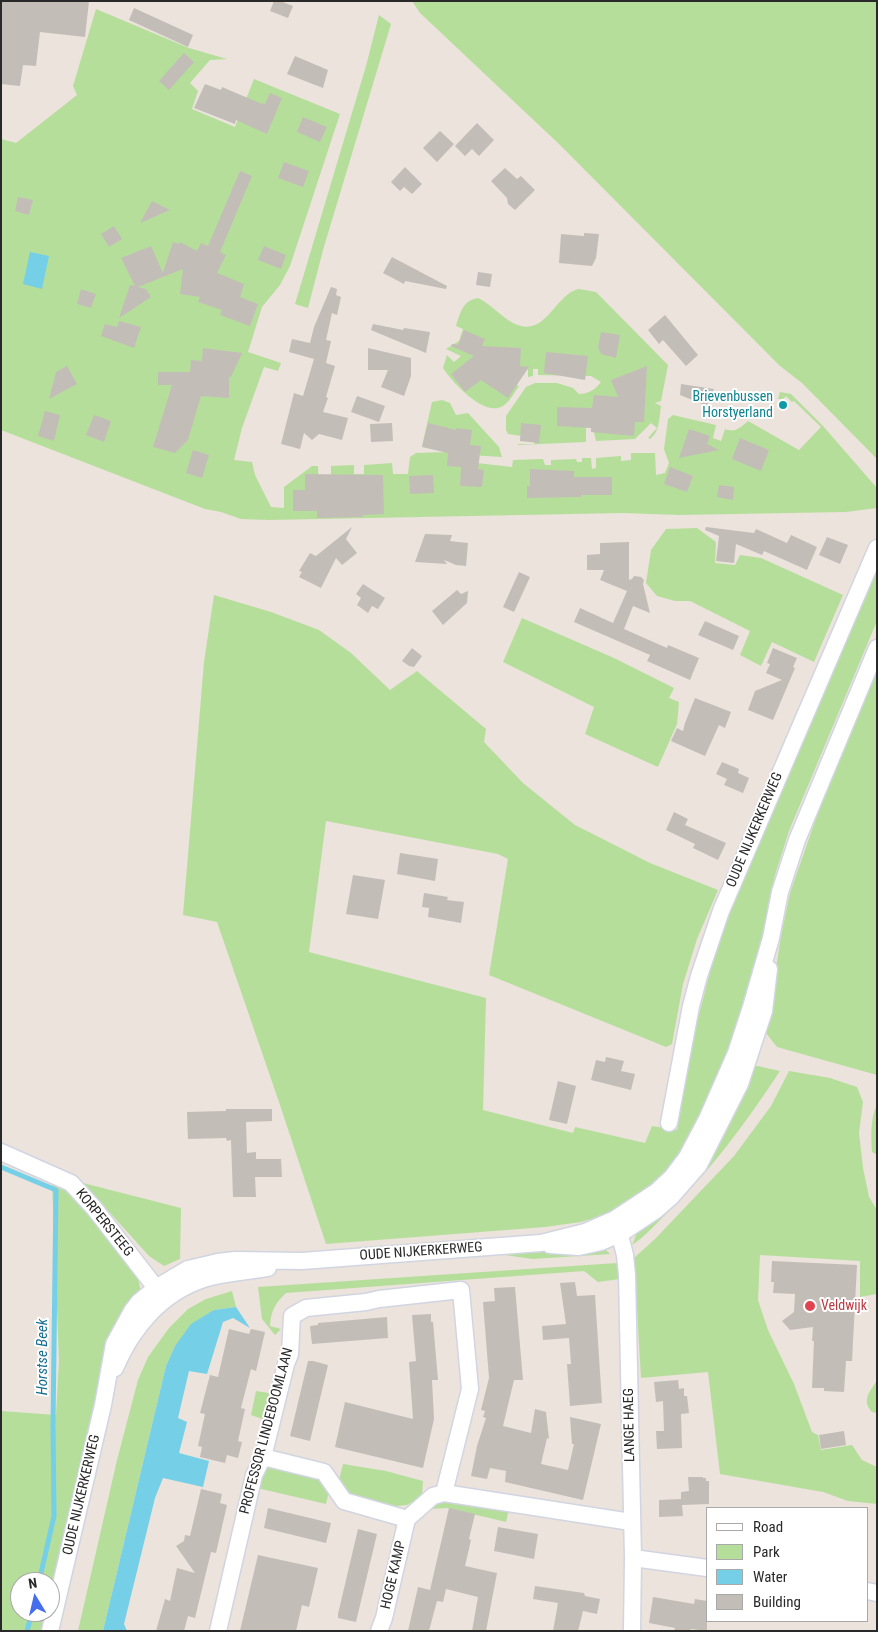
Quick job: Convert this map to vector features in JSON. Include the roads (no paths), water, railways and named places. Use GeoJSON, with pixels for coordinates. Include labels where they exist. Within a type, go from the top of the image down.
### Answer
{"type":"FeatureCollection","features":[{"type":"Feature","properties":{"kind":"street","name":"OUDE NIJKERKERWEG"},"geometry":{"type":"LineString","coordinates":[[669,1123],[691,1006],[721,911],[877,548]]}},
{"type":"Feature","properties":{"kind":"street","name":"OUDE NIJKERKERWEG"},"geometry":{"type":"LineString","coordinates":[[50,1631],[106,1389],[111,1354],[116,1337],[139,1302],[161,1294],[188,1269],[218,1262],[235,1260],[302,1261],[541,1244],[579,1248],[601,1242],[617,1226],[656,1210],[699,1166],[740,1084],[764,1011],[771,938],[780,892],[797,840],[877,648]]}},
{"type":"Feature","properties":{"kind":"street","name":"KORPERSTEEG"},"geometry":{"type":"LineString","coordinates":[[1,1152],[71,1183],[94,1208],[161,1294]]}},
{"type":"Feature","properties":{"kind":"street","name":"LANGE HAEG"},"geometry":{"type":"LineString","coordinates":[[617,1226],[625,1255],[627,1275],[633,1558],[632,1631]]}},
{"type":"Feature","properties":{"kind":"street","name":"PROFESSOR LINDEBOOMLAAN"},"geometry":{"type":"LineString","coordinates":[[218,1631],[254,1475],[263,1457],[290,1354],[292,1316],[306,1308],[461,1290],[470,1389],[444,1492]]}},
{"type":"Feature","properties":{"kind":"street"},"geometry":{"type":"LineString","coordinates":[[263,1457],[324,1472],[344,1502],[407,1519],[433,1496],[444,1492],[631,1522]]}},
{"type":"Feature","properties":{"kind":"street","name":"HOGE KAMP"},"geometry":{"type":"LineString","coordinates":[[379,1631],[384,1618],[407,1519]]}},
{"type":"Feature","properties":{"kind":"street"},"geometry":{"type":"LineString","coordinates":[[633,1558],[706,1568]]}},
{"type":"Feature","properties":{"kind":"water"},"geometry":{"type":"Polygon","coordinates":[[[30,252],[49,256],[42,289],[23,284],[30,252]]]}},
{"type":"Feature","properties":{"kind":"water"},"geometry":{"type":"Polygon","coordinates":[[[236,1307],[250,1328],[233,1318],[223,1322],[207,1374],[189,1371],[178,1418],[187,1422],[179,1453],[209,1461],[203,1487],[163,1478],[155,1498],[124,1624],[127,1631],[103,1631],[166,1366],[175,1346],[191,1324],[214,1310],[236,1307]]]}},
{"type":"Feature","properties":{"kind":"waterway","name":"Horstse Beek"},"geometry":{"type":"LineString","coordinates":[[1,1167],[56,1190],[53,1425],[54,1516],[41,1572]]}},
{"type":"Feature","properties":{"kind":"waterway","name":"Horstse Beek"},"geometry":{"type":"LineString","coordinates":[[27,1631],[29,1622]]}},
{"type":"Feature","properties":{"kind":"place","name":"Brievenbussen Horstyerland"},"geometry":{"type":"Point","coordinates":[783,405]}},
{"type":"Feature","properties":{"kind":"place","name":"Veldwijk"},"geometry":{"type":"Point","coordinates":[810,1306]}}]}
